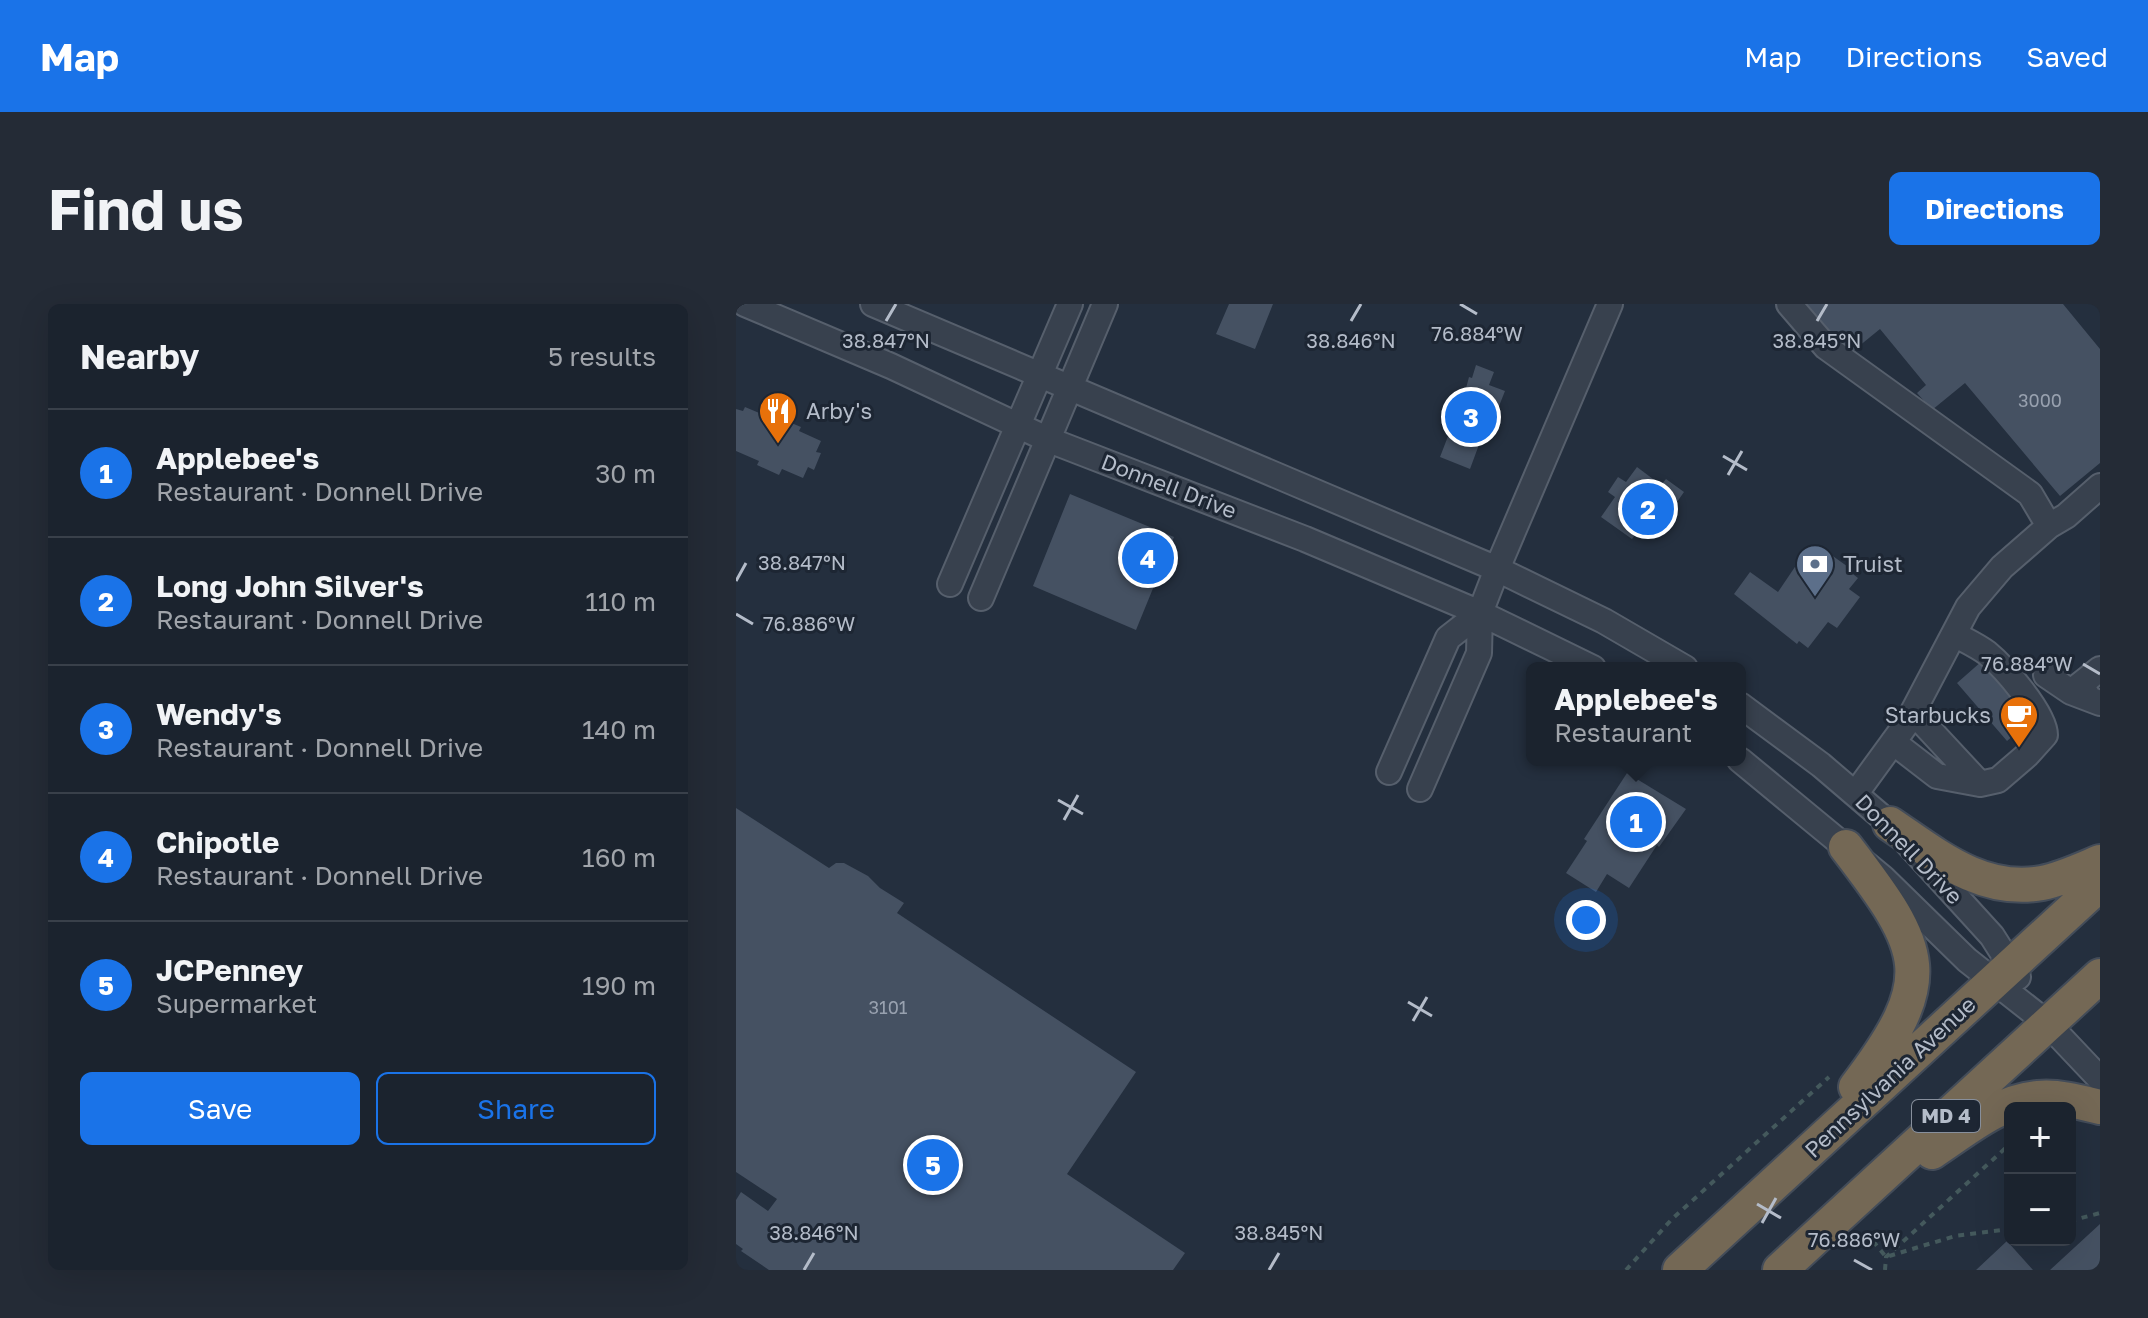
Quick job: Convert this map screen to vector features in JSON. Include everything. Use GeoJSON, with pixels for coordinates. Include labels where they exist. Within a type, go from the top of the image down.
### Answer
{"type":"FeatureCollection","features":[{"type":"Feature","properties":{"kind":"highway"},"geometry":{"type":"LineString","coordinates":[[1890,824],[1952,866],[2004,884],[2043,883],[2100,862]]}},
{"type":"Feature","properties":{"kind":"highway"},"geometry":{"type":"LineString","coordinates":[[1803,1159],[1892,1038],[1906,1011],[1913,984],[1911,954],[1901,924],[1846,847]]}},
{"type":"Feature","properties":{"kind":"highway","name":"Pennsylvania Avenue"},"geometry":{"type":"LineString","coordinates":[[1680,1270],[2100,884]]}},
{"type":"Feature","properties":{"kind":"highway","name":"MD 4"},"geometry":{"type":"LineString","coordinates":[[1780,1270],[2100,976]]}},
{"type":"Feature","properties":{"kind":"highway"},"geometry":{"type":"LineString","coordinates":[[1845,1210],[2003,1108],[2038,1098],[2062,1099],[2100,1107]]}},
{"type":"Feature","properties":{"kind":"street","name":"Donnell Drive"},"geometry":{"type":"LineString","coordinates":[[745,304],[891,366],[1049,440],[1305,539],[1480,613],[1581,662]]}},
{"type":"Feature","properties":{"kind":"street"},"geometry":{"type":"LineString","coordinates":[[873,304],[1497,569],[1591,614],[1675,662]]}},
{"type":"Feature","properties":{"kind":"street"},"geometry":{"type":"LineString","coordinates":[[950,584],[1070,304]]}},
{"type":"Feature","properties":{"kind":"street"},"geometry":{"type":"LineString","coordinates":[[981,598],[1105,304]]}},
{"type":"Feature","properties":{"kind":"street"},"geometry":{"type":"LineString","coordinates":[[1420,789],[1479,653],[1480,613],[1497,569],[1610,304]]}},
{"type":"Feature","properties":{"kind":"street"},"geometry":{"type":"LineString","coordinates":[[1789,304],[1826,347],[2030,494],[2049,526]]}},
{"type":"Feature","properties":{"kind":"street"},"geometry":{"type":"LineString","coordinates":[[1856,793],[1913,712],[1968,607],[2002,567],[2100,486]]}},
{"type":"Feature","properties":{"kind":"street"},"geometry":{"type":"LineString","coordinates":[[1389,772],[1448,638],[1480,613]]}},
{"type":"Feature","properties":{"kind":"street"},"geometry":{"type":"LineString","coordinates":[[1893,742],[1937,776],[1980,784],[1998,780],[2045,735],[2045,725],[2038,711],[1987,653],[1954,634]]}},
{"type":"Feature","properties":{"kind":"street"},"geometry":{"type":"LineString","coordinates":[[2071,692],[2100,669]]}},
{"type":"Feature","properties":{"kind":"street"},"geometry":{"type":"LineString","coordinates":[[2046,675],[2071,692],[2100,703]]}},
{"type":"Feature","properties":{"kind":"street"},"geometry":{"type":"LineString","coordinates":[[2071,692],[2100,691]]}},
{"type":"Feature","properties":{"kind":"street","name":"Donnell Drive"},"geometry":{"type":"LineString","coordinates":[[1746,709],[1789,739],[1890,824],[1992,936],[2002,973],[2100,1079]]}},
{"type":"Feature","properties":{"kind":"street"},"geometry":{"type":"LineString","coordinates":[[1913,712],[1980,784]]}},
{"type":"Feature","properties":{"kind":"street","name":"Donnell Drive"},"geometry":{"type":"LineString","coordinates":[[1746,765],[1913,905],[1967,960],[2002,973]]}},
{"type":"Feature","properties":{"kind":"path"},"geometry":{"type":"LineString","coordinates":[[1626,1270],[1672,1219],[1831,1075]]}},
{"type":"Feature","properties":{"kind":"path"},"geometry":{"type":"LineString","coordinates":[[1885,1270],[1886,1257],[2004,1149]]}},
{"type":"Feature","properties":{"kind":"path"},"geometry":{"type":"LineString","coordinates":[[2076,1219],[2100,1213]]}},
{"type":"Feature","properties":{"kind":"path"},"geometry":{"type":"LineString","coordinates":[[1886,1257],[1955,1236],[2004,1230]]}},
{"type":"Feature","properties":{"kind":"path"},"geometry":{"type":"LineString","coordinates":[[1873,1241],[1886,1257]]}},
{"type":"Feature","properties":{"kind":"building"},"geometry":{"type":"Polygon","coordinates":[[[1229,304],[1273,304],[1255,349],[1216,334],[1229,304]]]}},
{"type":"Feature","properties":{"kind":"building"},"geometry":{"type":"Polygon","coordinates":[[[1805,304],[2063,304],[2100,349],[2100,463],[2060,496],[1965,383],[1932,410],[1917,393],[1926,385],[1880,329],[1853,351],[1832,337],[1805,304]]]}},
{"type":"Feature","properties":{"kind":"building"},"geometry":{"type":"Polygon","coordinates":[[[1476,365],[1494,372],[1489,385],[1505,391],[1484,444],[1480,442],[1470,469],[1440,457],[1457,406],[1461,407],[1469,377],[1472,378],[1476,365]]]}},
{"type":"Feature","properties":{"kind":"building"},"geometry":{"type":"Polygon","coordinates":[[[745,407],[788,425],[789,422],[801,427],[799,431],[821,441],[816,452],[821,453],[814,470],[808,467],[803,478],[782,469],[779,475],[757,465],[759,461],[736,451],[736,409],[743,411],[745,407]]]}},
{"type":"Feature","properties":{"kind":"building"},"geometry":{"type":"Polygon","coordinates":[[[1637,467],[1661,485],[1666,479],[1684,492],[1652,538],[1639,529],[1632,539],[1601,517],[1615,497],[1608,492],[1618,477],[1626,482],[1637,467]]]}},
{"type":"Feature","properties":{"kind":"building"},"geometry":{"type":"Polygon","coordinates":[[[1070,494],[1174,537],[1136,630],[1033,586],[1070,494]]]}},
{"type":"Feature","properties":{"kind":"building"},"geometry":{"type":"Polygon","coordinates":[[[1813,546],[1821,551],[1823,549],[1851,569],[1849,571],[1858,578],[1849,589],[1860,597],[1837,628],[1828,622],[1808,648],[1799,641],[1797,644],[1734,594],[1750,572],[1778,592],[1803,555],[1805,557],[1813,546]]]}},
{"type":"Feature","properties":{"kind":"building"},"geometry":{"type":"Polygon","coordinates":[[[1982,661],[2033,718],[2007,741],[1957,683],[1982,661]]]}},
{"type":"Feature","properties":{"kind":"building"},"geometry":{"type":"Polygon","coordinates":[[[1627,773],[1686,809],[1659,847],[1657,845],[1629,888],[1607,874],[1596,892],[1566,873],[1627,773]]]}},
{"type":"Feature","properties":{"kind":"building"},"geometry":{"type":"Polygon","coordinates":[[[736,808],[829,868],[836,863],[844,863],[868,876],[880,888],[904,903],[897,913],[1136,1072],[1067,1174],[1185,1253],[1173,1270],[769,1270],[741,1251],[743,1249],[736,1244],[736,1200],[741,1192],[768,1211],[777,1199],[736,1172],[736,808]]]}},
{"type":"Feature","properties":{"kind":"building"},"geometry":{"type":"Polygon","coordinates":[[[2100,1224],[2100,1270],[2050,1270],[2100,1224]]]}},
{"type":"Feature","properties":{"kind":"building"},"geometry":{"type":"Polygon","coordinates":[[[2004,1244],[2011,1246],[2033,1270],[1976,1270],[2004,1244]]]}},
{"type":"Feature","properties":{"kind":"place","name":"Wendy's"},"geometry":{"type":"Point","coordinates":[1471,417]}},
{"type":"Feature","properties":{"kind":"place","name":"Arby's"},"geometry":{"type":"Point","coordinates":[778,445]}},
{"type":"Feature","properties":{"kind":"place","name":"Long John Silver's"},"geometry":{"type":"Point","coordinates":[1648,509]}},
{"type":"Feature","properties":{"kind":"place","name":"Chipotle"},"geometry":{"type":"Point","coordinates":[1148,558]}},
{"type":"Feature","properties":{"kind":"place","name":"Truist"},"geometry":{"type":"Point","coordinates":[1815,598]}},
{"type":"Feature","properties":{"kind":"place","name":"Starbucks"},"geometry":{"type":"Point","coordinates":[2019,749]}},
{"type":"Feature","properties":{"kind":"place","name":"Applebee's"},"geometry":{"type":"Point","coordinates":[1636,822]}},
{"type":"Feature","properties":{"kind":"place","name":"JCPenney"},"geometry":{"type":"Point","coordinates":[933,1165]}}]}
